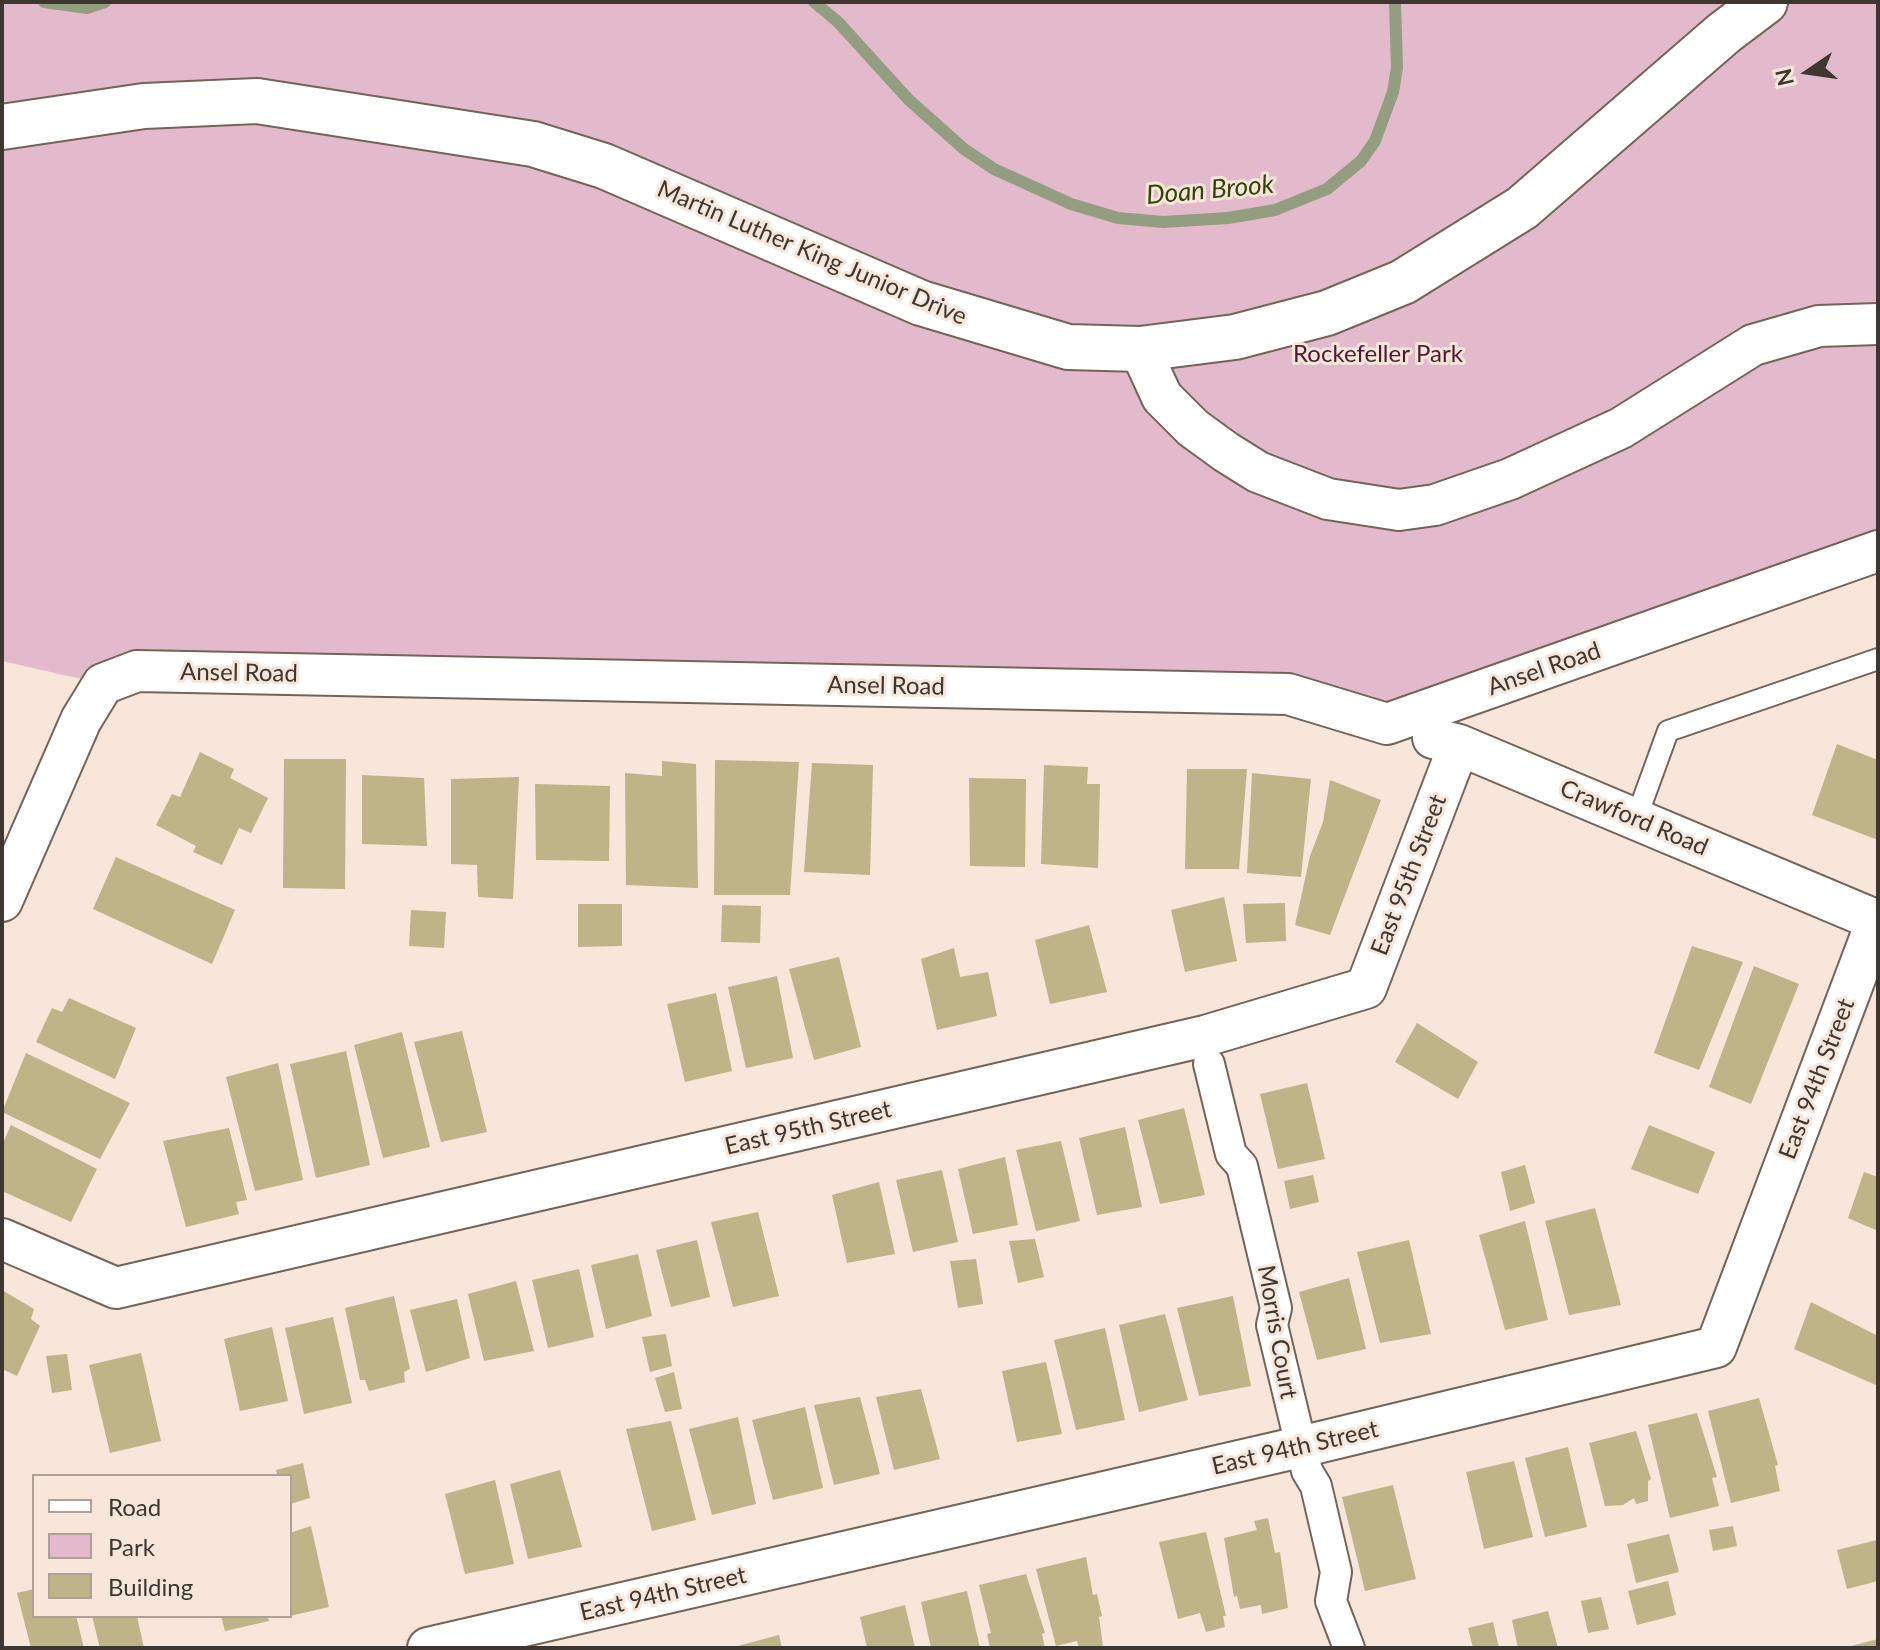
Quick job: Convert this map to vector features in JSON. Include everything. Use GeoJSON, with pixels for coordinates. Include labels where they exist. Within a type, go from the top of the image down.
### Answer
{"type":"FeatureCollection","features":[{"type":"Feature","properties":{"kind":"main road","name":"Martin Luther King Junior Drive"},"geometry":{"type":"LineString","coordinates":[[2,127],[131,107],[257,101],[533,144],[604,166],[921,303],[1068,347],[1140,349],[1235,337],[1327,313],[1403,282],[1522,208],[1724,33],[1765,2]]}},
{"type":"Feature","properties":{"kind":"street"},"geometry":{"type":"LineString","coordinates":[[1140,349],[1162,397],[1193,428],[1258,472],[1328,499],[1399,510],[1435,505],[1510,479],[1621,428],[1753,345],[1819,326],[1878,324]]}},
{"type":"Feature","properties":{"kind":"street","name":"Ansel Road"},"geometry":{"type":"LineString","coordinates":[[2,901],[81,720],[103,684],[137,671],[1288,694],[1387,724],[1878,551]]}},
{"type":"Feature","properties":{"kind":"street","name":"Crawford Road"},"geometry":{"type":"LineString","coordinates":[[1387,724],[1459,745],[1877,920]]}},
{"type":"Feature","properties":{"kind":"street","name":"East 95th Street"},"geometry":{"type":"LineString","coordinates":[[2,1239],[116,1288],[1205,1036],[1366,988],[1459,745]]}},
{"type":"Feature","properties":{"kind":"street","name":"East 94th Street"},"geometry":{"type":"LineString","coordinates":[[428,1648],[1300,1447],[1716,1347],[1877,920]]}},
{"type":"Feature","properties":{"kind":"street","name":"Morris Court"},"geometry":{"type":"LineString","coordinates":[[1209,1064],[1231,1154],[1242,1166],[1276,1308],[1272,1325],[1300,1447],[1307,1471],[1316,1486],[1336,1572],[1331,1601],[1349,1648]]}},
{"type":"Feature","properties":{"kind":"lane"},"geometry":{"type":"LineString","coordinates":[[1636,819],[1668,731],[1878,659]]}},
{"type":"Feature","properties":{"kind":"green space","name":"Rockefeller Park"},"geometry":{"type":"Polygon","coordinates":[[[2,2],[1878,2],[1878,546],[1387,724],[1288,694],[103,684],[2,661],[2,2]]]}},
{"type":"Feature","properties":{"kind":"building"},"geometry":{"type":"Polygon","coordinates":[[[1837,744],[1878,760],[1878,840],[1812,815],[1837,744]]]}},
{"type":"Feature","properties":{"kind":"building"},"geometry":{"type":"Polygon","coordinates":[[[200,752],[234,769],[230,778],[268,798],[251,833],[239,828],[222,865],[193,852],[196,846],[156,825],[172,794],[180,797],[200,752]]]}},
{"type":"Feature","properties":{"kind":"building"},"geometry":{"type":"Polygon","coordinates":[[[284,759],[346,759],[345,889],[283,888],[284,759]]]}},
{"type":"Feature","properties":{"kind":"building"},"geometry":{"type":"Polygon","coordinates":[[[715,760],[799,762],[790,895],[714,895],[715,760]]]}},
{"type":"Feature","properties":{"kind":"building"},"geometry":{"type":"Polygon","coordinates":[[[662,761],[696,764],[698,888],[626,885],[625,773],[662,776],[662,761]]]}},
{"type":"Feature","properties":{"kind":"building"},"geometry":{"type":"Polygon","coordinates":[[[812,763],[873,765],[870,875],[804,872],[812,763]]]}},
{"type":"Feature","properties":{"kind":"building"},"geometry":{"type":"Polygon","coordinates":[[[1044,765],[1088,767],[1087,784],[1100,784],[1098,868],[1041,864],[1044,765]]]}},
{"type":"Feature","properties":{"kind":"building"},"geometry":{"type":"Polygon","coordinates":[[[1187,769],[1247,769],[1239,869],[1185,869],[1187,769]]]}},
{"type":"Feature","properties":{"kind":"building"},"geometry":{"type":"Polygon","coordinates":[[[1252,773],[1311,779],[1301,877],[1247,873],[1252,773]]]}},
{"type":"Feature","properties":{"kind":"building"},"geometry":{"type":"Polygon","coordinates":[[[362,775],[424,778],[427,846],[362,844],[362,775]]]}},
{"type":"Feature","properties":{"kind":"building"},"geometry":{"type":"Polygon","coordinates":[[[519,777],[513,899],[478,897],[477,865],[451,864],[451,779],[519,777]]]}},
{"type":"Feature","properties":{"kind":"building"},"geometry":{"type":"Polygon","coordinates":[[[969,778],[1026,779],[1025,867],[970,866],[969,778]]]}},
{"type":"Feature","properties":{"kind":"building"},"geometry":{"type":"Polygon","coordinates":[[[1330,780],[1381,800],[1330,935],[1295,925],[1310,856],[1323,822],[1330,780]]]}},
{"type":"Feature","properties":{"kind":"building"},"geometry":{"type":"Polygon","coordinates":[[[535,784],[610,786],[609,861],[536,860],[535,784]]]}},
{"type":"Feature","properties":{"kind":"building"},"geometry":{"type":"Polygon","coordinates":[[[116,857],[235,910],[212,964],[93,909],[116,857]]]}},
{"type":"Feature","properties":{"kind":"building"},"geometry":{"type":"Polygon","coordinates":[[[1224,897],[1237,961],[1185,972],[1171,910],[1224,897]]]}},
{"type":"Feature","properties":{"kind":"building"},"geometry":{"type":"Polygon","coordinates":[[[1285,903],[1286,941],[1246,943],[1243,904],[1285,903]]]}},
{"type":"Feature","properties":{"kind":"building"},"geometry":{"type":"Polygon","coordinates":[[[578,904],[622,904],[622,946],[578,947],[578,904]]]}},
{"type":"Feature","properties":{"kind":"building"},"geometry":{"type":"Polygon","coordinates":[[[722,905],[761,906],[760,943],[721,942],[722,905]]]}},
{"type":"Feature","properties":{"kind":"building"},"geometry":{"type":"Polygon","coordinates":[[[411,910],[446,912],[444,948],[409,946],[411,910]]]}},
{"type":"Feature","properties":{"kind":"building"},"geometry":{"type":"Polygon","coordinates":[[[1089,925],[1107,992],[1050,1004],[1035,940],[1089,925]]]}},
{"type":"Feature","properties":{"kind":"building"},"geometry":{"type":"Polygon","coordinates":[[[1692,946],[1743,962],[1699,1070],[1654,1053],[1692,946]]]}},
{"type":"Feature","properties":{"kind":"building"},"geometry":{"type":"Polygon","coordinates":[[[954,948],[960,977],[988,972],[997,1016],[937,1030],[921,959],[954,948]]]}},
{"type":"Feature","properties":{"kind":"building"},"geometry":{"type":"Polygon","coordinates":[[[839,957],[861,1047],[814,1060],[789,969],[839,957]]]}},
{"type":"Feature","properties":{"kind":"building"},"geometry":{"type":"Polygon","coordinates":[[[1754,966],[1799,984],[1751,1104],[1709,1087],[1754,966]]]}},
{"type":"Feature","properties":{"kind":"building"},"geometry":{"type":"Polygon","coordinates":[[[777,976],[793,1058],[746,1068],[728,987],[777,976]]]}},
{"type":"Feature","properties":{"kind":"building"},"geometry":{"type":"Polygon","coordinates":[[[716,993],[732,1071],[685,1082],[667,1004],[716,993]]]}},
{"type":"Feature","properties":{"kind":"building"},"geometry":{"type":"Polygon","coordinates":[[[69,998],[136,1028],[115,1079],[36,1042],[52,1008],[62,1012],[69,998]]]}},
{"type":"Feature","properties":{"kind":"building"},"geometry":{"type":"Polygon","coordinates":[[[1417,1023],[1478,1062],[1458,1099],[1395,1062],[1417,1023]]]}},
{"type":"Feature","properties":{"kind":"building"},"geometry":{"type":"Polygon","coordinates":[[[462,1031],[487,1132],[441,1142],[414,1042],[462,1031]]]}},
{"type":"Feature","properties":{"kind":"building"},"geometry":{"type":"Polygon","coordinates":[[[402,1032],[430,1147],[383,1158],[354,1045],[402,1032]]]}},
{"type":"Feature","properties":{"kind":"building"},"geometry":{"type":"Polygon","coordinates":[[[346,1051],[370,1165],[316,1178],[290,1064],[346,1051]]]}},
{"type":"Feature","properties":{"kind":"building"},"geometry":{"type":"Polygon","coordinates":[[[26,1053],[130,1103],[100,1159],[2,1112],[26,1053]]]}},
{"type":"Feature","properties":{"kind":"building"},"geometry":{"type":"Polygon","coordinates":[[[278,1063],[303,1180],[255,1191],[226,1077],[278,1063]]]}},
{"type":"Feature","properties":{"kind":"building"},"geometry":{"type":"Polygon","coordinates":[[[1307,1083],[1325,1159],[1278,1169],[1260,1094],[1307,1083]]]}},
{"type":"Feature","properties":{"kind":"building"},"geometry":{"type":"Polygon","coordinates":[[[1184,1108],[1205,1195],[1160,1204],[1138,1120],[1184,1108]]]}},
{"type":"Feature","properties":{"kind":"building"},"geometry":{"type":"Polygon","coordinates":[[[11,1125],[97,1169],[71,1222],[2,1191],[2,1145],[11,1125]]]}},
{"type":"Feature","properties":{"kind":"building"},"geometry":{"type":"Polygon","coordinates":[[[1649,1125],[1715,1152],[1698,1194],[1631,1169],[1649,1125]]]}},
{"type":"Feature","properties":{"kind":"building"},"geometry":{"type":"Polygon","coordinates":[[[1125,1127],[1142,1207],[1097,1215],[1079,1138],[1125,1127]]]}},
{"type":"Feature","properties":{"kind":"building"},"geometry":{"type":"Polygon","coordinates":[[[229,1128],[247,1200],[236,1202],[239,1214],[186,1227],[163,1141],[229,1128]]]}},
{"type":"Feature","properties":{"kind":"building"},"geometry":{"type":"Polygon","coordinates":[[[1061,1141],[1080,1221],[1036,1231],[1016,1150],[1061,1141]]]}},
{"type":"Feature","properties":{"kind":"building"},"geometry":{"type":"Polygon","coordinates":[[[1005,1157],[1018,1225],[973,1234],[958,1169],[1005,1157]]]}},
{"type":"Feature","properties":{"kind":"building"},"geometry":{"type":"Polygon","coordinates":[[[1525,1165],[1535,1203],[1510,1211],[1501,1172],[1525,1165]]]}},
{"type":"Feature","properties":{"kind":"building"},"geometry":{"type":"Polygon","coordinates":[[[942,1170],[958,1242],[913,1252],[896,1180],[942,1170]]]}},
{"type":"Feature","properties":{"kind":"building"},"geometry":{"type":"Polygon","coordinates":[[[1864,1172],[1878,1177],[1878,1231],[1848,1218],[1864,1172]]]}},
{"type":"Feature","properties":{"kind":"building"},"geometry":{"type":"Polygon","coordinates":[[[1313,1175],[1319,1202],[1290,1209],[1284,1181],[1313,1175]]]}},
{"type":"Feature","properties":{"kind":"building"},"geometry":{"type":"Polygon","coordinates":[[[879,1182],[895,1254],[847,1263],[832,1195],[879,1182]]]}},
{"type":"Feature","properties":{"kind":"building"},"geometry":{"type":"Polygon","coordinates":[[[1595,1208],[1621,1305],[1569,1315],[1545,1221],[1595,1208]]]}},
{"type":"Feature","properties":{"kind":"building"},"geometry":{"type":"Polygon","coordinates":[[[758,1212],[779,1296],[733,1307],[711,1222],[758,1212]]]}},
{"type":"Feature","properties":{"kind":"building"},"geometry":{"type":"Polygon","coordinates":[[[1525,1221],[1548,1320],[1505,1330],[1479,1235],[1525,1221]]]}},
{"type":"Feature","properties":{"kind":"building"},"geometry":{"type":"Polygon","coordinates":[[[1035,1239],[1044,1277],[1018,1283],[1009,1241],[1035,1239]]]}},
{"type":"Feature","properties":{"kind":"building"},"geometry":{"type":"Polygon","coordinates":[[[697,1240],[710,1297],[671,1307],[656,1250],[697,1240]]]}},
{"type":"Feature","properties":{"kind":"building"},"geometry":{"type":"Polygon","coordinates":[[[1409,1240],[1431,1334],[1380,1343],[1357,1252],[1409,1240]]]}},
{"type":"Feature","properties":{"kind":"building"},"geometry":{"type":"Polygon","coordinates":[[[638,1254],[652,1316],[606,1329],[591,1265],[638,1254]]]}},
{"type":"Feature","properties":{"kind":"building"},"geometry":{"type":"Polygon","coordinates":[[[976,1259],[983,1304],[958,1308],[950,1261],[976,1259]]]}},
{"type":"Feature","properties":{"kind":"building"},"geometry":{"type":"Polygon","coordinates":[[[579,1269],[594,1337],[548,1348],[532,1280],[579,1269]]]}},
{"type":"Feature","properties":{"kind":"building"},"geometry":{"type":"Polygon","coordinates":[[[1349,1278],[1366,1349],[1317,1360],[1299,1292],[1349,1278]]]}},
{"type":"Feature","properties":{"kind":"building"},"geometry":{"type":"Polygon","coordinates":[[[516,1281],[534,1351],[484,1361],[468,1294],[516,1281]]]}},
{"type":"Feature","properties":{"kind":"building"},"geometry":{"type":"Polygon","coordinates":[[[2,1290],[34,1309],[31,1319],[40,1326],[17,1376],[2,1369],[2,1290]]]}},
{"type":"Feature","properties":{"kind":"building"},"geometry":{"type":"Polygon","coordinates":[[[394,1296],[410,1369],[404,1372],[405,1382],[369,1391],[365,1380],[360,1380],[345,1308],[394,1296]]]}},
{"type":"Feature","properties":{"kind":"building"},"geometry":{"type":"Polygon","coordinates":[[[1233,1296],[1251,1386],[1199,1396],[1177,1308],[1233,1296]]]}},
{"type":"Feature","properties":{"kind":"building"},"geometry":{"type":"Polygon","coordinates":[[[457,1299],[470,1358],[426,1372],[410,1310],[457,1299]]]}},
{"type":"Feature","properties":{"kind":"building"},"geometry":{"type":"Polygon","coordinates":[[[1811,1302],[1878,1336],[1878,1386],[1794,1349],[1811,1302]]]}},
{"type":"Feature","properties":{"kind":"building"},"geometry":{"type":"Polygon","coordinates":[[[1165,1314],[1188,1400],[1139,1412],[1119,1325],[1165,1314]]]}},
{"type":"Feature","properties":{"kind":"building"},"geometry":{"type":"Polygon","coordinates":[[[333,1317],[352,1403],[304,1414],[285,1328],[333,1317]]]}},
{"type":"Feature","properties":{"kind":"building"},"geometry":{"type":"Polygon","coordinates":[[[272,1327],[288,1401],[240,1411],[224,1339],[272,1327]]]}},
{"type":"Feature","properties":{"kind":"building"},"geometry":{"type":"Polygon","coordinates":[[[1105,1328],[1125,1420],[1076,1430],[1054,1340],[1105,1328]]]}},
{"type":"Feature","properties":{"kind":"building"},"geometry":{"type":"Polygon","coordinates":[[[666,1334],[672,1366],[650,1372],[642,1337],[666,1334]]]}},
{"type":"Feature","properties":{"kind":"building"},"geometry":{"type":"Polygon","coordinates":[[[141,1353],[161,1441],[110,1453],[89,1365],[141,1353]]]}},
{"type":"Feature","properties":{"kind":"building"},"geometry":{"type":"Polygon","coordinates":[[[67,1354],[72,1390],[52,1393],[46,1356],[67,1354]]]}},
{"type":"Feature","properties":{"kind":"building"},"geometry":{"type":"Polygon","coordinates":[[[1046,1362],[1062,1434],[1017,1442],[1002,1371],[1046,1362]]]}},
{"type":"Feature","properties":{"kind":"building"},"geometry":{"type":"Polygon","coordinates":[[[674,1372],[682,1409],[665,1412],[655,1378],[674,1372]]]}},
{"type":"Feature","properties":{"kind":"building"},"geometry":{"type":"Polygon","coordinates":[[[921,1389],[940,1459],[894,1470],[876,1397],[921,1389]]]}},
{"type":"Feature","properties":{"kind":"building"},"geometry":{"type":"Polygon","coordinates":[[[860,1397],[880,1474],[834,1485],[814,1405],[860,1397]]]}},
{"type":"Feature","properties":{"kind":"building"},"geometry":{"type":"Polygon","coordinates":[[[1759,1398],[1778,1465],[1775,1466],[1780,1491],[1731,1503],[1708,1411],[1759,1398]]]}},
{"type":"Feature","properties":{"kind":"building"},"geometry":{"type":"Polygon","coordinates":[[[805,1407],[823,1488],[773,1500],[752,1420],[805,1407]]]}},
{"type":"Feature","properties":{"kind":"building"},"geometry":{"type":"Polygon","coordinates":[[[1697,1413],[1717,1477],[1712,1478],[1719,1506],[1670,1518],[1648,1425],[1697,1413]]]}},
{"type":"Feature","properties":{"kind":"building"},"geometry":{"type":"Polygon","coordinates":[[[738,1417],[756,1504],[712,1515],[689,1429],[738,1417]]]}},
{"type":"Feature","properties":{"kind":"building"},"geometry":{"type":"Polygon","coordinates":[[[671,1421],[696,1520],[652,1531],[626,1429],[671,1421]]]}},
{"type":"Feature","properties":{"kind":"building"},"geometry":{"type":"Polygon","coordinates":[[[1636,1431],[1651,1479],[1648,1481],[1648,1501],[1636,1504],[1634,1498],[1623,1505],[1605,1506],[1589,1443],[1636,1431]]]}},
{"type":"Feature","properties":{"kind":"building"},"geometry":{"type":"Polygon","coordinates":[[[1568,1447],[1587,1527],[1545,1537],[1525,1458],[1568,1447]]]}},
{"type":"Feature","properties":{"kind":"building"},"geometry":{"type":"Polygon","coordinates":[[[1514,1461],[1533,1537],[1484,1549],[1466,1472],[1514,1461]]]}},
{"type":"Feature","properties":{"kind":"building"},"geometry":{"type":"Polygon","coordinates":[[[303,1463],[310,1498],[292,1503],[292,1474],[277,1474],[276,1470],[303,1463]]]}},
{"type":"Feature","properties":{"kind":"building"},"geometry":{"type":"Polygon","coordinates":[[[560,1470],[582,1547],[528,1559],[510,1484],[560,1470]]]}},
{"type":"Feature","properties":{"kind":"building"},"geometry":{"type":"Polygon","coordinates":[[[495,1480],[514,1564],[465,1574],[445,1494],[495,1480]]]}},
{"type":"Feature","properties":{"kind":"building"},"geometry":{"type":"Polygon","coordinates":[[[1393,1485],[1416,1579],[1365,1591],[1342,1497],[1393,1485]]]}},
{"type":"Feature","properties":{"kind":"building"},"geometry":{"type":"Polygon","coordinates":[[[1268,1518],[1275,1553],[1280,1552],[1288,1608],[1262,1614],[1261,1605],[1240,1609],[1237,1596],[1234,1597],[1224,1538],[1257,1530],[1254,1521],[1268,1518]]]}},
{"type":"Feature","properties":{"kind":"building"},"geometry":{"type":"Polygon","coordinates":[[[311,1526],[329,1607],[292,1616],[292,1532],[311,1526]]]}},
{"type":"Feature","properties":{"kind":"building"},"geometry":{"type":"Polygon","coordinates":[[[1733,1526],[1737,1546],[1713,1551],[1709,1530],[1733,1526]]]}},
{"type":"Feature","properties":{"kind":"building"},"geometry":{"type":"Polygon","coordinates":[[[1206,1532],[1226,1616],[1223,1616],[1225,1627],[1206,1632],[1200,1613],[1178,1619],[1159,1542],[1206,1532]]]}},
{"type":"Feature","properties":{"kind":"building"},"geometry":{"type":"Polygon","coordinates":[[[1669,1534],[1679,1572],[1636,1583],[1627,1544],[1669,1534]]]}},
{"type":"Feature","properties":{"kind":"building"},"geometry":{"type":"Polygon","coordinates":[[[1877,1540],[1878,1581],[1847,1589],[1837,1550],[1877,1540]]]}},
{"type":"Feature","properties":{"kind":"building"},"geometry":{"type":"Polygon","coordinates":[[[1086,1557],[1093,1595],[1097,1594],[1102,1616],[1099,1617],[1103,1646],[1079,1648],[1077,1641],[1056,1646],[1036,1569],[1086,1557]]]}},
{"type":"Feature","properties":{"kind":"building"},"geometry":{"type":"Polygon","coordinates":[[[1026,1574],[1045,1633],[1042,1634],[1045,1648],[990,1648],[987,1634],[991,1633],[979,1585],[1026,1574]]]}},
{"type":"Feature","properties":{"kind":"building"},"geometry":{"type":"Polygon","coordinates":[[[1668,1581],[1676,1615],[1637,1625],[1628,1591],[1668,1581]]]}},
{"type":"Feature","properties":{"kind":"building"},"geometry":{"type":"Polygon","coordinates":[[[32,1589],[32,1618],[76,1618],[84,1648],[31,1648],[17,1593],[32,1589]]]}},
{"type":"Feature","properties":{"kind":"building"},"geometry":{"type":"Polygon","coordinates":[[[967,1591],[980,1648],[931,1648],[921,1602],[967,1591]]]}},
{"type":"Feature","properties":{"kind":"building"},"geometry":{"type":"Polygon","coordinates":[[[1601,1597],[1609,1629],[1588,1633],[1581,1601],[1601,1597]]]}},
{"type":"Feature","properties":{"kind":"building"},"geometry":{"type":"Polygon","coordinates":[[[905,1605],[915,1648],[867,1648],[860,1617],[905,1605]]]}},
{"type":"Feature","properties":{"kind":"building"},"geometry":{"type":"Polygon","coordinates":[[[1548,1611],[1558,1648],[1518,1648],[1512,1620],[1548,1611]]]}},
{"type":"Feature","properties":{"kind":"building"},"geometry":{"type":"Polygon","coordinates":[[[92,1618],[137,1618],[144,1648],[100,1648],[92,1618]]]}},
{"type":"Feature","properties":{"kind":"building"},"geometry":{"type":"Polygon","coordinates":[[[222,1618],[268,1618],[269,1621],[225,1631],[222,1618]]]}},
{"type":"Feature","properties":{"kind":"building"},"geometry":{"type":"Polygon","coordinates":[[[1493,1622],[1499,1648],[1473,1648],[1468,1628],[1493,1622]]]}},
{"type":"Feature","properties":{"kind":"building"},"geometry":{"type":"Polygon","coordinates":[[[779,1635],[782,1648],[734,1648],[734,1647],[779,1635]]]}},
{"type":"Feature","properties":{"kind":"building"},"geometry":{"type":"Polygon","coordinates":[[[1878,1639],[1878,1648],[1847,1648],[1847,1647],[1878,1639]]]}},
{"type":"Feature","properties":{"kind":"waterway","name":"Doan Brook"},"geometry":{"type":"LineString","coordinates":[[44,2],[87,8],[105,2]]}},
{"type":"Feature","properties":{"kind":"waterway","name":"Doan Brook"},"geometry":{"type":"LineString","coordinates":[[814,2],[838,22],[909,100],[964,149],[994,169],[1071,204],[1118,218],[1163,222],[1228,218],[1275,210],[1327,189],[1361,161],[1375,141],[1393,92],[1397,68],[1395,2]]}}]}
